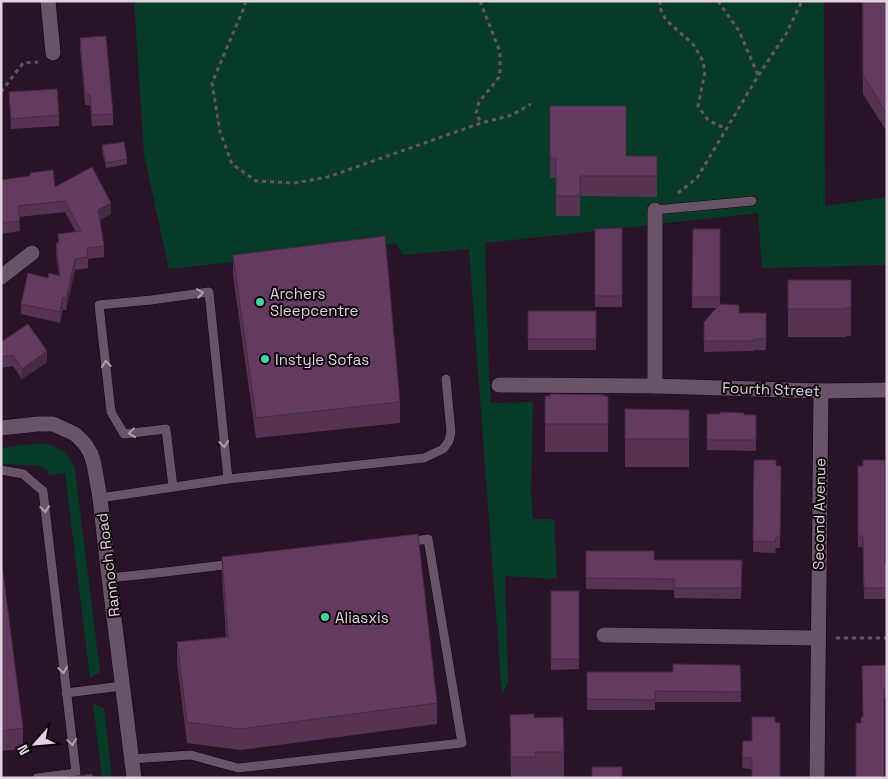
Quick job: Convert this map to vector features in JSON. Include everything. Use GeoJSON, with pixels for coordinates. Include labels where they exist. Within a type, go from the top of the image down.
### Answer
{"type":"FeatureCollection","features":[{"type":"Feature","properties":{"kind":"street"},"geometry":{"type":"LineString","coordinates":[[48,1],[53,53]]}},
{"type":"Feature","properties":{"kind":"street"},"geometry":{"type":"LineString","coordinates":[[655,386],[656,210]]}},
{"type":"Feature","properties":{"kind":"street"},"geometry":{"type":"LineString","coordinates":[[1,277],[32,253]]}},
{"type":"Feature","properties":{"kind":"street","name":"Fourth Street"},"geometry":{"type":"LineString","coordinates":[[499,385],[655,386],[821,391],[887,390]]}},
{"type":"Feature","properties":{"kind":"street","name":"Second Avenue"},"geometry":{"type":"LineString","coordinates":[[817,778],[821,391]]}},
{"type":"Feature","properties":{"kind":"street","name":"Rannoch Road"},"geometry":{"type":"LineString","coordinates":[[1,428],[53,424],[76,434],[91,454],[100,498],[108,578],[134,778]]}},
{"type":"Feature","properties":{"kind":"street"},"geometry":{"type":"LineString","coordinates":[[604,635],[818,638]]}},
{"type":"Feature","properties":{"kind":"lane"},"geometry":{"type":"LineString","coordinates":[[656,210],[752,202]]}},
{"type":"Feature","properties":{"kind":"lane"},"geometry":{"type":"LineString","coordinates":[[173,487],[166,429],[124,434],[111,412],[99,305],[210,292],[228,479]]}},
{"type":"Feature","properties":{"kind":"lane"},"geometry":{"type":"LineString","coordinates":[[100,498],[228,479],[424,458],[443,448],[449,441],[451,432],[446,379]]}},
{"type":"Feature","properties":{"kind":"lane"},"geometry":{"type":"LineString","coordinates":[[1,470],[23,474],[42,490],[76,773],[37,778]]}},
{"type":"Feature","properties":{"kind":"lane"},"geometry":{"type":"LineString","coordinates":[[131,759],[191,755],[238,768],[462,743],[428,539],[399,543]]}},
{"type":"Feature","properties":{"kind":"lane"},"geometry":{"type":"LineString","coordinates":[[108,578],[244,562]]}},
{"type":"Feature","properties":{"kind":"lane"},"geometry":{"type":"LineString","coordinates":[[66,693],[122,686]]}},
{"type":"Feature","properties":{"kind":"path"},"geometry":{"type":"LineString","coordinates":[[245,1],[212,83],[220,132],[232,164],[256,181],[294,183],[328,177],[481,123],[512,115],[532,104]]}},
{"type":"Feature","properties":{"kind":"path"},"geometry":{"type":"LineString","coordinates":[[480,1],[500,52],[500,76],[479,102],[476,113],[481,123]]}},
{"type":"Feature","properties":{"kind":"path"},"geometry":{"type":"LineString","coordinates":[[661,1],[659,6],[666,20],[693,44],[703,61],[706,72],[698,106],[708,120],[726,129]]}},
{"type":"Feature","properties":{"kind":"path"},"geometry":{"type":"LineString","coordinates":[[718,1],[739,30],[758,76]]}},
{"type":"Feature","properties":{"kind":"path"},"geometry":{"type":"LineString","coordinates":[[656,210],[697,178],[758,76],[786,34],[802,1]]}},
{"type":"Feature","properties":{"kind":"path"},"geometry":{"type":"LineString","coordinates":[[1,92],[18,69]]}},
{"type":"Feature","properties":{"kind":"path"},"geometry":{"type":"LineString","coordinates":[[818,638],[887,638]]}},
{"type":"Feature","properties":{"kind":"green space"},"geometry":{"type":"Polygon","coordinates":[[[134,1],[824,1],[825,206],[887,197],[887,265],[762,268],[758,213],[485,243],[491,403],[533,402],[531,492],[533,519],[554,519],[557,579],[505,576],[508,682],[502,696],[469,249],[403,255],[396,244],[169,269],[144,155],[134,1]]]}},
{"type":"Feature","properties":{"kind":"green space"},"geometry":{"type":"Polygon","coordinates":[[[34,444],[54,446],[65,452],[75,470],[100,672],[90,678],[65,473],[49,475],[48,471],[42,466],[1,464],[1,448],[34,444]]]}},
{"type":"Feature","properties":{"kind":"green space"},"geometry":{"type":"Polygon","coordinates":[[[93,704],[104,708],[112,778],[95,778],[102,777],[93,704]]]}},
{"type":"Feature","properties":{"kind":"building"},"geometry":{"type":"Polygon","coordinates":[[[863,1],[887,1],[887,114],[863,75],[863,1]]]}},
{"type":"Feature","properties":{"kind":"building"},"geometry":{"type":"Polygon","coordinates":[[[106,36],[113,114],[92,115],[90,94],[85,94],[80,38],[106,36]]]}},
{"type":"Feature","properties":{"kind":"building"},"geometry":{"type":"Polygon","coordinates":[[[57,89],[59,115],[11,119],[9,92],[57,89]]]}},
{"type":"Feature","properties":{"kind":"building"},"geometry":{"type":"Polygon","coordinates":[[[550,106],[626,106],[626,156],[657,156],[657,176],[580,176],[580,196],[556,196],[556,158],[550,158],[550,106]]]}},
{"type":"Feature","properties":{"kind":"building"},"geometry":{"type":"Polygon","coordinates":[[[124,142],[127,159],[106,163],[102,145],[124,142]]]}},
{"type":"Feature","properties":{"kind":"building"},"geometry":{"type":"Polygon","coordinates":[[[92,167],[111,203],[98,210],[104,246],[87,248],[88,257],[75,259],[66,299],[63,299],[63,297],[60,312],[21,304],[28,273],[48,278],[49,273],[60,276],[56,243],[59,243],[58,234],[81,231],[65,201],[18,206],[20,221],[1,223],[1,180],[30,176],[30,173],[53,170],[55,187],[92,167]]]}},
{"type":"Feature","properties":{"kind":"building"},"geometry":{"type":"Polygon","coordinates":[[[622,228],[622,296],[595,296],[595,229],[622,228]]]}},
{"type":"Feature","properties":{"kind":"building"},"geometry":{"type":"Polygon","coordinates":[[[693,229],[720,229],[720,297],[692,297],[693,229]]]}},
{"type":"Feature","properties":{"kind":"building"},"geometry":{"type":"Polygon","coordinates":[[[385,236],[400,402],[256,418],[233,255],[385,236]]]}},
{"type":"Feature","properties":{"kind":"building"},"geometry":{"type":"Polygon","coordinates":[[[788,280],[851,280],[851,308],[788,309],[788,280]]]}},
{"type":"Feature","properties":{"kind":"building"},"geometry":{"type":"Polygon","coordinates":[[[720,304],[739,305],[739,313],[766,313],[766,339],[754,339],[754,341],[704,341],[704,322],[720,304]]]}},
{"type":"Feature","properties":{"kind":"building"},"geometry":{"type":"Polygon","coordinates":[[[528,311],[596,311],[596,339],[528,339],[528,311]]]}},
{"type":"Feature","properties":{"kind":"building"},"geometry":{"type":"Polygon","coordinates":[[[28,324],[47,351],[22,369],[13,355],[1,357],[1,342],[28,324]]]}},
{"type":"Feature","properties":{"kind":"building"},"geometry":{"type":"Polygon","coordinates":[[[550,394],[608,396],[608,424],[545,424],[545,396],[550,396],[550,394]]]}},
{"type":"Feature","properties":{"kind":"building"},"geometry":{"type":"Polygon","coordinates":[[[625,409],[689,410],[689,439],[625,439],[625,409]]]}},
{"type":"Feature","properties":{"kind":"building"},"geometry":{"type":"Polygon","coordinates":[[[720,412],[756,415],[756,440],[707,440],[707,414],[720,414],[720,412]]]}},
{"type":"Feature","properties":{"kind":"building"},"geometry":{"type":"Polygon","coordinates":[[[754,460],[776,460],[776,466],[781,466],[780,537],[776,537],[775,542],[753,541],[754,460]]]}},
{"type":"Feature","properties":{"kind":"building"},"geometry":{"type":"Polygon","coordinates":[[[863,460],[885,460],[885,565],[887,565],[887,588],[864,588],[863,541],[862,536],[858,536],[858,466],[863,466],[863,460]]]}},
{"type":"Feature","properties":{"kind":"building","name":"Aliasxis"},"geometry":{"type":"Polygon","coordinates":[[[418,534],[437,703],[240,729],[187,722],[177,642],[228,637],[222,557],[418,534]]]}},
{"type":"Feature","properties":{"kind":"building"},"geometry":{"type":"Polygon","coordinates":[[[586,551],[654,551],[654,560],[742,560],[741,588],[674,588],[674,579],[586,578],[586,551]]]}},
{"type":"Feature","properties":{"kind":"building"},"geometry":{"type":"Polygon","coordinates":[[[1,557],[23,728],[1,731],[1,557]]]}},
{"type":"Feature","properties":{"kind":"building"},"geometry":{"type":"Polygon","coordinates":[[[551,591],[579,591],[579,659],[551,659],[551,591]]]}},
{"type":"Feature","properties":{"kind":"building"},"geometry":{"type":"Polygon","coordinates":[[[673,664],[740,665],[741,692],[655,691],[655,700],[587,699],[587,672],[673,672],[673,664]]]}},
{"type":"Feature","properties":{"kind":"building"},"geometry":{"type":"Polygon","coordinates":[[[887,665],[887,688],[884,688],[884,778],[856,778],[856,723],[861,723],[861,717],[863,717],[862,666],[887,665]]]}},
{"type":"Feature","properties":{"kind":"building"},"geometry":{"type":"Polygon","coordinates":[[[534,714],[534,718],[563,717],[564,752],[535,752],[536,757],[511,757],[510,715],[534,714]]]}},
{"type":"Feature","properties":{"kind":"building"},"geometry":{"type":"Polygon","coordinates":[[[752,717],[775,717],[775,722],[780,723],[780,778],[752,778],[752,758],[742,757],[743,741],[752,741],[752,717]]]}},
{"type":"Feature","properties":{"kind":"building"},"geometry":{"type":"Polygon","coordinates":[[[592,767],[622,767],[622,778],[592,778],[592,767]]]}},
{"type":"Feature","properties":{"kind":"building"},"geometry":{"type":"Polygon","coordinates":[[[92,774],[93,778],[62,778],[92,774]]]}},
{"type":"Feature","properties":{"kind":"place","name":"Archers Sleepcentre"},"geometry":{"type":"Point","coordinates":[260,302]}},
{"type":"Feature","properties":{"kind":"place","name":"Instyle Sofas"},"geometry":{"type":"Point","coordinates":[265,359]}},
{"type":"Feature","properties":{"kind":"place","name":"Aliasxis"},"geometry":{"type":"Point","coordinates":[325,617]}}]}
